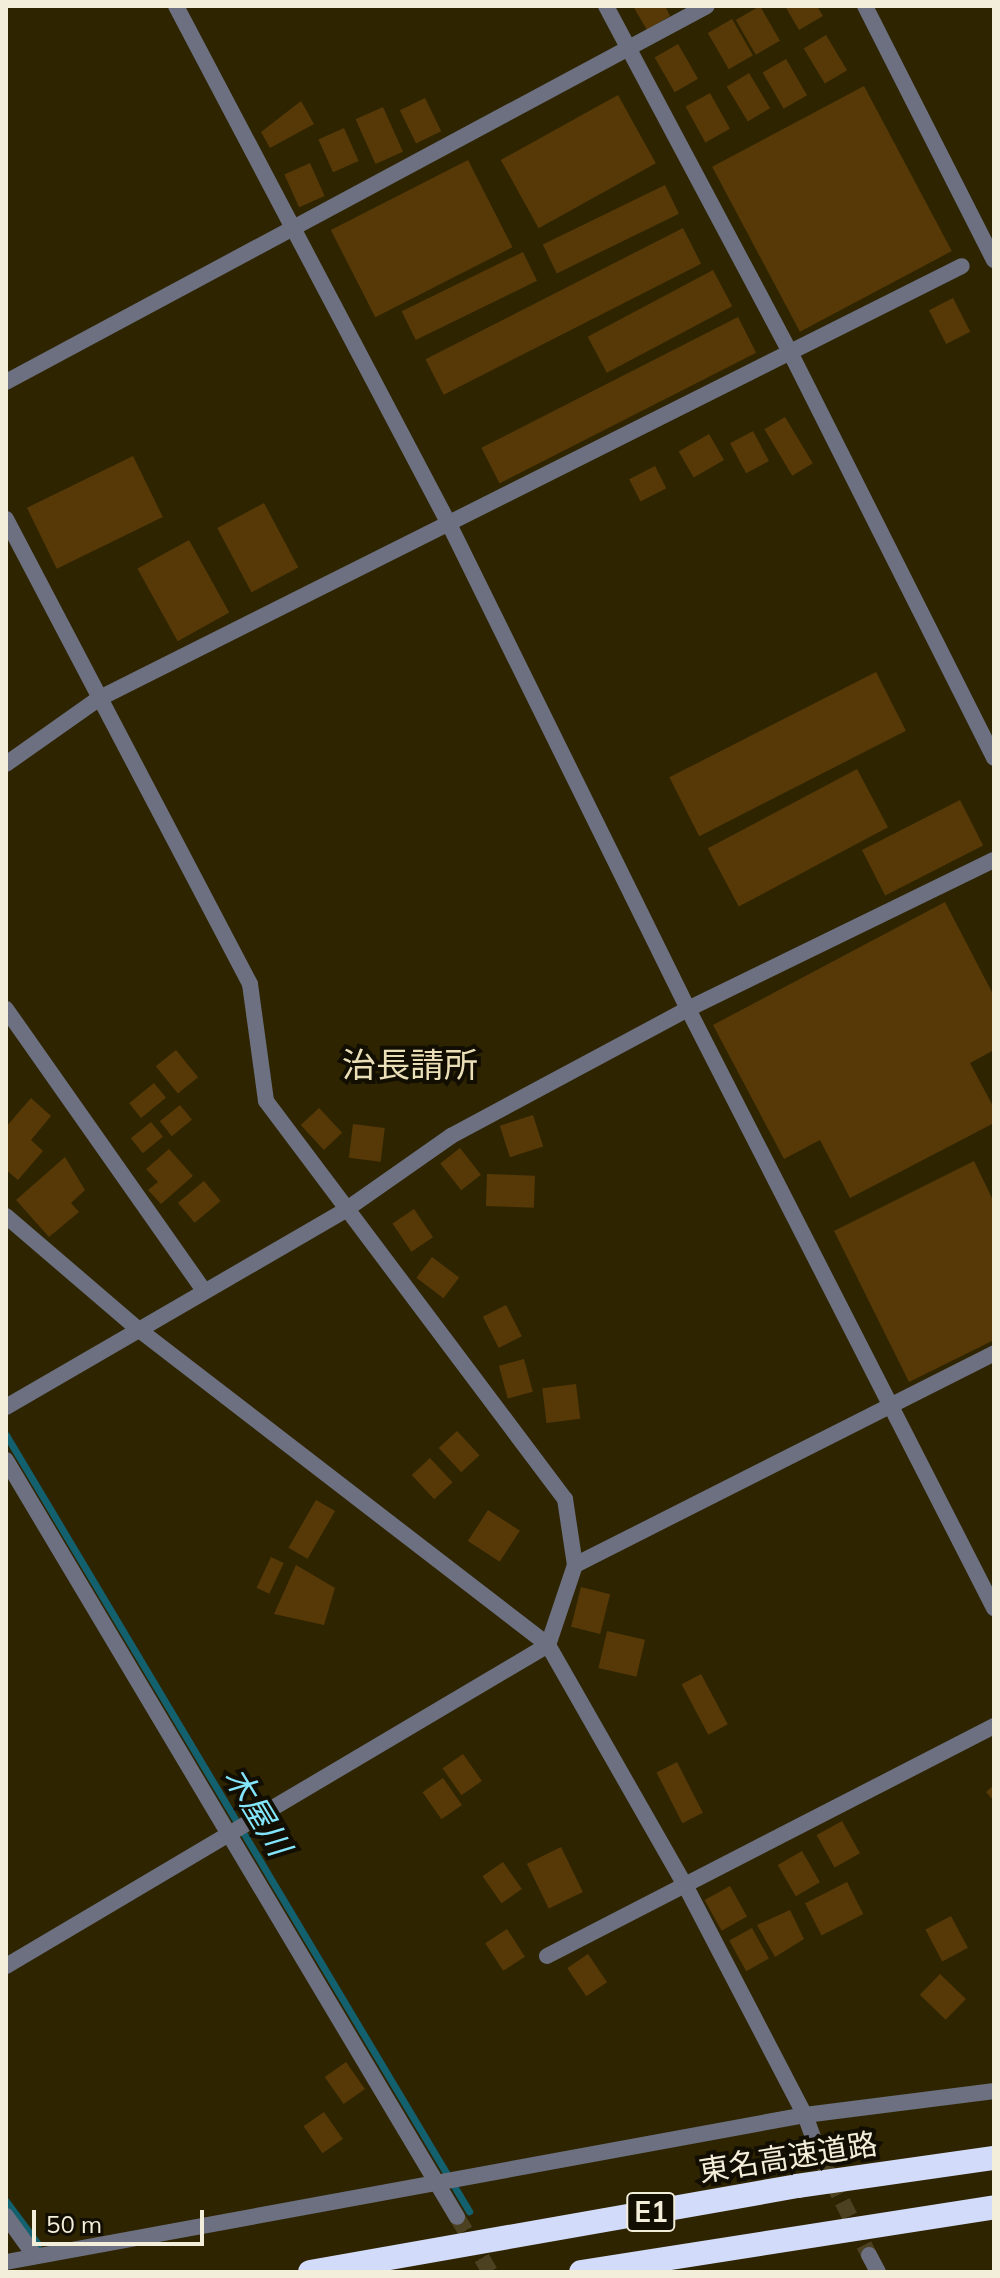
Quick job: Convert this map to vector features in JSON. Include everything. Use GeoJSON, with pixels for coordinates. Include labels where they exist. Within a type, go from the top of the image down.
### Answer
{"type":"FeatureCollection","features":[{"type":"Feature","properties":{"kind":"highway","name":"東名高速道路"},"geometry":{"type":"LineString","coordinates":[[310,2272],[797,2186],[994,2158]]}},
{"type":"Feature","properties":{"kind":"highway","name":"E1"},"geometry":{"type":"LineString","coordinates":[[581,2272],[994,2207]]}},
{"type":"Feature","properties":{"kind":"street"},"geometry":{"type":"LineString","coordinates":[[176,6],[295,225],[449,524],[688,1009],[994,1608]]}},
{"type":"Feature","properties":{"kind":"street"},"geometry":{"type":"LineString","coordinates":[[606,6],[791,354],[994,758]]}},
{"type":"Feature","properties":{"kind":"street"},"geometry":{"type":"LineString","coordinates":[[6,382],[707,6]]}},
{"type":"Feature","properties":{"kind":"street"},"geometry":{"type":"LineString","coordinates":[[865,6],[994,260]]}},
{"type":"Feature","properties":{"kind":"street"},"geometry":{"type":"LineString","coordinates":[[6,764],[98,699],[962,266]]}},
{"type":"Feature","properties":{"kind":"street"},"geometry":{"type":"LineString","coordinates":[[6,519],[250,984],[266,1101],[344,1211],[565,1499],[575,1565],[548,1645],[233,1828],[6,1966]]}},
{"type":"Feature","properties":{"kind":"street"},"geometry":{"type":"LineString","coordinates":[[6,1407],[344,1211],[451,1136],[688,1009],[994,860]]}},
{"type":"Feature","properties":{"kind":"street"},"geometry":{"type":"LineString","coordinates":[[6,1009],[204,1291]]}},
{"type":"Feature","properties":{"kind":"street"},"geometry":{"type":"LineString","coordinates":[[6,1216],[138,1329],[548,1645],[684,1883],[805,2115],[821,2159]]}},
{"type":"Feature","properties":{"kind":"street"},"geometry":{"type":"LineString","coordinates":[[575,1565],[890,1402],[994,1353]]}},
{"type":"Feature","properties":{"kind":"street"},"geometry":{"type":"LineString","coordinates":[[6,1460],[233,1828],[441,2181],[457,2217]]}},
{"type":"Feature","properties":{"kind":"street"},"geometry":{"type":"LineString","coordinates":[[547,1956],[994,1726]]}},
{"type":"Feature","properties":{"kind":"street"},"geometry":{"type":"LineString","coordinates":[[6,2262],[805,2115],[994,2091]]}},
{"type":"Feature","properties":{"kind":"street"},"geometry":{"type":"LineString","coordinates":[[6,2216],[35,2256]]}},
{"type":"Feature","properties":{"kind":"street"},"geometry":{"type":"LineString","coordinates":[[869,2255],[878,2272]]}},
{"type":"Feature","properties":{"kind":"building"},"geometry":{"type":"Polygon","coordinates":[[[633,6],[665,6],[670,16],[647,30],[633,6]]]}},
{"type":"Feature","properties":{"kind":"building"},"geometry":{"type":"Polygon","coordinates":[[[760,6],[780,41],[756,55],[736,20],[760,6]]]}},
{"type":"Feature","properties":{"kind":"building"},"geometry":{"type":"Polygon","coordinates":[[[785,6],[817,6],[823,16],[799,30],[785,6]]]}},
{"type":"Feature","properties":{"kind":"building"},"geometry":{"type":"Polygon","coordinates":[[[732,19],[753,55],[729,69],[708,33],[732,19]]]}},
{"type":"Feature","properties":{"kind":"building"},"geometry":{"type":"Polygon","coordinates":[[[826,35],[847,70],[825,84],[804,48],[826,35]]]}},
{"type":"Feature","properties":{"kind":"building"},"geometry":{"type":"Polygon","coordinates":[[[678,44],[698,79],[675,92],[655,58],[678,44]]]}},
{"type":"Feature","properties":{"kind":"building"},"geometry":{"type":"Polygon","coordinates":[[[786,59],[807,95],[784,109],[763,72],[786,59]]]}},
{"type":"Feature","properties":{"kind":"building"},"geometry":{"type":"Polygon","coordinates":[[[749,73],[770,108],[748,122],[727,86],[749,73]]]}},
{"type":"Feature","properties":{"kind":"building"},"geometry":{"type":"Polygon","coordinates":[[[864,86],[952,251],[800,332],[712,167],[864,86]]]}},
{"type":"Feature","properties":{"kind":"building"},"geometry":{"type":"Polygon","coordinates":[[[710,93],[730,129],[705,142],[686,107],[710,93]]]}},
{"type":"Feature","properties":{"kind":"building"},"geometry":{"type":"Polygon","coordinates":[[[618,95],[656,163],[539,228],[501,160],[618,95]]]}},
{"type":"Feature","properties":{"kind":"building"},"geometry":{"type":"Polygon","coordinates":[[[425,98],[441,131],[416,144],[400,110],[425,98]]]}},
{"type":"Feature","properties":{"kind":"building"},"geometry":{"type":"Polygon","coordinates":[[[301,101],[314,124],[270,148],[261,132],[301,101]]]}},
{"type":"Feature","properties":{"kind":"building"},"geometry":{"type":"Polygon","coordinates":[[[383,107],[403,152],[376,164],[356,119],[383,107]]]}},
{"type":"Feature","properties":{"kind":"building"},"geometry":{"type":"Polygon","coordinates":[[[344,128],[359,161],[333,172],[318,139],[344,128]]]}},
{"type":"Feature","properties":{"kind":"building"},"geometry":{"type":"Polygon","coordinates":[[[468,160],[512,247],[375,317],[331,230],[468,160]]]}},
{"type":"Feature","properties":{"kind":"building"},"geometry":{"type":"Polygon","coordinates":[[[310,163],[325,196],[299,207],[284,174],[310,163]]]}},
{"type":"Feature","properties":{"kind":"building"},"geometry":{"type":"Polygon","coordinates":[[[665,185],[679,214],[557,273],[543,245],[665,185]]]}},
{"type":"Feature","properties":{"kind":"building"},"geometry":{"type":"Polygon","coordinates":[[[683,228],[701,264],[444,395],[425,359],[683,228]]]}},
{"type":"Feature","properties":{"kind":"building"},"geometry":{"type":"Polygon","coordinates":[[[523,252],[537,281],[416,340],[402,311],[523,252]]]}},
{"type":"Feature","properties":{"kind":"building"},"geometry":{"type":"Polygon","coordinates":[[[713,270],[732,306],[607,373],[588,337],[713,270]]]}},
{"type":"Feature","properties":{"kind":"building"},"geometry":{"type":"Polygon","coordinates":[[[953,298],[970,332],[946,344],[929,310],[953,298]]]}},
{"type":"Feature","properties":{"kind":"building"},"geometry":{"type":"Polygon","coordinates":[[[738,317],[756,353],[500,483],[481,448],[738,317]]]}},
{"type":"Feature","properties":{"kind":"building"},"geometry":{"type":"Polygon","coordinates":[[[785,417],[813,463],[792,476],[764,429],[785,417]]]}},
{"type":"Feature","properties":{"kind":"building"},"geometry":{"type":"Polygon","coordinates":[[[753,431],[769,461],[746,473],[730,443],[753,431]]]}},
{"type":"Feature","properties":{"kind":"building"},"geometry":{"type":"Polygon","coordinates":[[[709,434],[724,460],[694,477],[679,452],[709,434]]]}},
{"type":"Feature","properties":{"kind":"building"},"geometry":{"type":"Polygon","coordinates":[[[133,456],[163,517],[57,569],[27,508],[133,456]]]}},
{"type":"Feature","properties":{"kind":"building"},"geometry":{"type":"Polygon","coordinates":[[[655,466],[666,488],[641,501],[629,479],[655,466]]]}},
{"type":"Feature","properties":{"kind":"building"},"geometry":{"type":"Polygon","coordinates":[[[264,503],[298,567],[251,592],[217,528],[264,503]]]}},
{"type":"Feature","properties":{"kind":"building"},"geometry":{"type":"Polygon","coordinates":[[[189,540],[229,613],[178,641],[137,569],[189,540]]]}},
{"type":"Feature","properties":{"kind":"building"},"geometry":{"type":"Polygon","coordinates":[[[876,672],[906,731],[699,836],[669,777],[876,672]]]}},
{"type":"Feature","properties":{"kind":"building"},"geometry":{"type":"Polygon","coordinates":[[[857,769],[888,827],[739,907],[708,848],[857,769]]]}},
{"type":"Feature","properties":{"kind":"building"},"geometry":{"type":"Polygon","coordinates":[[[960,800],[983,845],[885,895],[862,850],[960,800]]]}},
{"type":"Feature","properties":{"kind":"building"},"geometry":{"type":"Polygon","coordinates":[[[945,902],[994,996],[994,1050],[970,1063],[994,1108],[994,1123],[850,1198],[820,1140],[784,1159],[713,1025],[945,902]]]}},
{"type":"Feature","properties":{"kind":"building"},"geometry":{"type":"Polygon","coordinates":[[[176,1050],[198,1077],[178,1094],[156,1066],[176,1050]]]}},
{"type":"Feature","properties":{"kind":"building"},"geometry":{"type":"Polygon","coordinates":[[[154,1083],[166,1098],[141,1118],[129,1103],[154,1083]]]}},
{"type":"Feature","properties":{"kind":"building"},"geometry":{"type":"Polygon","coordinates":[[[31,1098],[51,1116],[31,1140],[43,1151],[18,1180],[6,1170],[6,1127],[31,1098]]]}},
{"type":"Feature","properties":{"kind":"building"},"geometry":{"type":"Polygon","coordinates":[[[180,1105],[192,1120],[172,1136],[160,1121],[180,1105]]]}},
{"type":"Feature","properties":{"kind":"building"},"geometry":{"type":"Polygon","coordinates":[[[319,1108],[342,1133],[324,1150],[301,1125],[319,1108]]]}},
{"type":"Feature","properties":{"kind":"building"},"geometry":{"type":"Polygon","coordinates":[[[533,1115],[543,1146],[510,1157],[500,1126],[533,1115]]]}},
{"type":"Feature","properties":{"kind":"building"},"geometry":{"type":"Polygon","coordinates":[[[151,1122],[163,1137],[143,1153],[131,1138],[151,1122]]]}},
{"type":"Feature","properties":{"kind":"building"},"geometry":{"type":"Polygon","coordinates":[[[353,1124],[385,1128],[381,1162],[349,1158],[353,1124]]]}},
{"type":"Feature","properties":{"kind":"building"},"geometry":{"type":"Polygon","coordinates":[[[460,1148],[481,1175],[461,1190],[440,1163],[460,1148]]]}},
{"type":"Feature","properties":{"kind":"building"},"geometry":{"type":"Polygon","coordinates":[[[169,1149],[193,1176],[161,1204],[148,1190],[158,1182],[146,1169],[169,1149]]]}},
{"type":"Feature","properties":{"kind":"building"},"geometry":{"type":"Polygon","coordinates":[[[65,1157],[85,1190],[71,1203],[79,1212],[49,1237],[16,1200],[65,1157]]]}},
{"type":"Feature","properties":{"kind":"building"},"geometry":{"type":"Polygon","coordinates":[[[974,1161],[994,1202],[994,1340],[909,1382],[834,1231],[974,1161]]]}},
{"type":"Feature","properties":{"kind":"building"},"geometry":{"type":"Polygon","coordinates":[[[487,1174],[535,1176],[534,1208],[486,1206],[487,1174]]]}},
{"type":"Feature","properties":{"kind":"building"},"geometry":{"type":"Polygon","coordinates":[[[204,1181],[221,1201],[195,1223],[178,1203],[204,1181]]]}},
{"type":"Feature","properties":{"kind":"building"},"geometry":{"type":"Polygon","coordinates":[[[414,1209],[433,1237],[411,1252],[392,1224],[414,1209]]]}},
{"type":"Feature","properties":{"kind":"building"},"geometry":{"type":"Polygon","coordinates":[[[432,1257],[459,1277],[444,1298],[416,1278],[432,1257]]]}},
{"type":"Feature","properties":{"kind":"building"},"geometry":{"type":"Polygon","coordinates":[[[506,1305],[522,1336],[499,1348],[483,1317],[506,1305]]]}},
{"type":"Feature","properties":{"kind":"building"},"geometry":{"type":"Polygon","coordinates":[[[524,1359],[533,1392],[508,1399],[499,1366],[524,1359]]]}},
{"type":"Feature","properties":{"kind":"building"},"geometry":{"type":"Polygon","coordinates":[[[576,1384],[580,1419],[547,1423],[542,1388],[576,1384]]]}},
{"type":"Feature","properties":{"kind":"building"},"geometry":{"type":"Polygon","coordinates":[[[457,1431],[480,1455],[461,1472],[439,1448],[457,1431]]]}},
{"type":"Feature","properties":{"kind":"building"},"geometry":{"type":"Polygon","coordinates":[[[430,1458],[453,1482],[434,1499],[412,1475],[430,1458]]]}},
{"type":"Feature","properties":{"kind":"building"},"geometry":{"type":"Polygon","coordinates":[[[316,1500],[335,1511],[308,1559],[288,1548],[316,1500]]]}},
{"type":"Feature","properties":{"kind":"building"},"geometry":{"type":"Polygon","coordinates":[[[488,1510],[520,1531],[500,1562],[468,1541],[488,1510]]]}},
{"type":"Feature","properties":{"kind":"building"},"geometry":{"type":"Polygon","coordinates":[[[271,1557],[284,1563],[269,1594],[257,1588],[271,1557]]]}},
{"type":"Feature","properties":{"kind":"building"},"geometry":{"type":"Polygon","coordinates":[[[296,1565],[335,1588],[324,1625],[274,1614],[296,1565]]]}},
{"type":"Feature","properties":{"kind":"building"},"geometry":{"type":"Polygon","coordinates":[[[581,1587],[610,1594],[600,1634],[571,1627],[581,1587]]]}},
{"type":"Feature","properties":{"kind":"building"},"geometry":{"type":"Polygon","coordinates":[[[607,1631],[645,1640],[636,1677],[598,1668],[607,1631]]]}},
{"type":"Feature","properties":{"kind":"building"},"geometry":{"type":"Polygon","coordinates":[[[701,1674],[728,1724],[708,1735],[682,1684],[701,1674]]]}},
{"type":"Feature","properties":{"kind":"building"},"geometry":{"type":"Polygon","coordinates":[[[463,1754],[482,1781],[461,1795],[443,1768],[463,1754]]]}},
{"type":"Feature","properties":{"kind":"building"},"geometry":{"type":"Polygon","coordinates":[[[677,1762],[703,1813],[682,1823],[657,1772],[677,1762]]]}},
{"type":"Feature","properties":{"kind":"building"},"geometry":{"type":"Polygon","coordinates":[[[443,1778],[462,1805],[441,1819],[423,1792],[443,1778]]]}},
{"type":"Feature","properties":{"kind":"building"},"geometry":{"type":"Polygon","coordinates":[[[994,1785],[994,1801],[986,1792],[994,1785]]]}},
{"type":"Feature","properties":{"kind":"building"},"geometry":{"type":"Polygon","coordinates":[[[842,1821],[860,1853],[835,1867],[817,1835],[842,1821]]]}},
{"type":"Feature","properties":{"kind":"building"},"geometry":{"type":"Polygon","coordinates":[[[561,1847],[583,1892],[549,1909],[527,1864],[561,1847]]]}},
{"type":"Feature","properties":{"kind":"building"},"geometry":{"type":"Polygon","coordinates":[[[802,1851],[820,1882],[796,1896],[778,1865],[802,1851]]]}},
{"type":"Feature","properties":{"kind":"building"},"geometry":{"type":"Polygon","coordinates":[[[503,1862],[522,1889],[501,1903],[483,1876],[503,1862]]]}},
{"type":"Feature","properties":{"kind":"building"},"geometry":{"type":"Polygon","coordinates":[[[847,1882],[863,1914],[821,1935],[805,1903],[847,1882]]]}},
{"type":"Feature","properties":{"kind":"building"},"geometry":{"type":"Polygon","coordinates":[[[730,1886],[747,1917],[722,1931],[705,1900],[730,1886]]]}},
{"type":"Feature","properties":{"kind":"building"},"geometry":{"type":"Polygon","coordinates":[[[790,1910],[804,1939],[775,1957],[757,1925],[790,1910]]]}},
{"type":"Feature","properties":{"kind":"building"},"geometry":{"type":"Polygon","coordinates":[[[951,1916],[968,1948],[942,1961],[925,1930],[951,1916]]]}},
{"type":"Feature","properties":{"kind":"building"},"geometry":{"type":"Polygon","coordinates":[[[752,1928],[769,1959],[746,1971],[729,1941],[752,1928]]]}},
{"type":"Feature","properties":{"kind":"building"},"geometry":{"type":"Polygon","coordinates":[[[507,1929],[525,1957],[503,1971],[485,1943],[507,1929]]]}},
{"type":"Feature","properties":{"kind":"building"},"geometry":{"type":"Polygon","coordinates":[[[588,1954],[607,1982],[586,1996],[567,1968],[588,1954]]]}},
{"type":"Feature","properties":{"kind":"building"},"geometry":{"type":"Polygon","coordinates":[[[940,1974],[966,1999],[946,2020],[920,1995],[940,1974]]]}},
{"type":"Feature","properties":{"kind":"building"},"geometry":{"type":"Polygon","coordinates":[[[346,2062],[365,2089],[344,2104],[325,2077],[346,2062]]]}},
{"type":"Feature","properties":{"kind":"building"},"geometry":{"type":"Polygon","coordinates":[[[324,2112],[343,2139],[322,2153],[304,2126],[324,2112]]]}},
{"type":"Feature","properties":{"kind":"waterway","name":"木屋川"},"geometry":{"type":"LineString","coordinates":[[6,1435],[469,2211]]}},
{"type":"Feature","properties":{"kind":"waterway"},"geometry":{"type":"LineString","coordinates":[[6,2201],[38,2244]]}},
{"type":"Feature","properties":{"kind":"tunnel"},"geometry":{"type":"LineString","coordinates":[[821,2159],[869,2255]]}},
{"type":"Feature","properties":{"kind":"tunnel"},"geometry":{"type":"LineString","coordinates":[[457,2217],[490,2272]]}},
{"type":"Feature","properties":{"kind":"district","name":"治長請所"},"geometry":{"type":"Point","coordinates":[410,1065]}}]}
